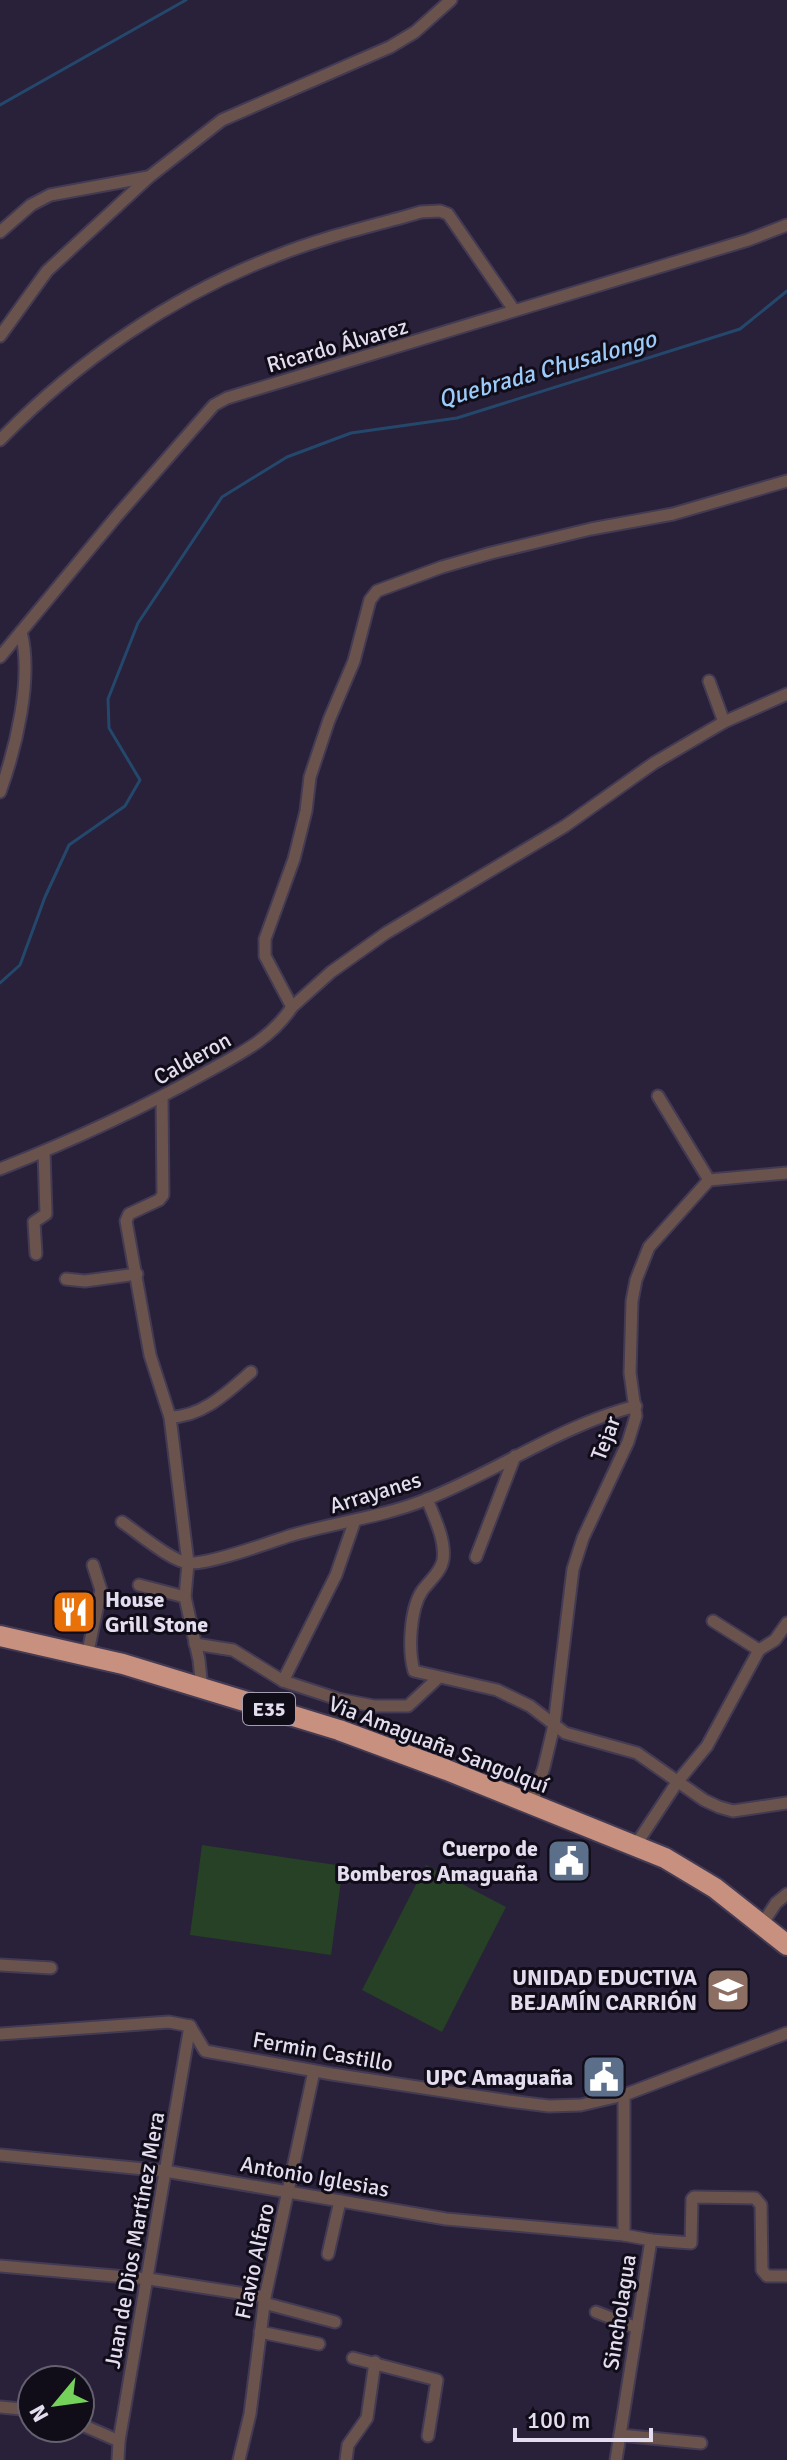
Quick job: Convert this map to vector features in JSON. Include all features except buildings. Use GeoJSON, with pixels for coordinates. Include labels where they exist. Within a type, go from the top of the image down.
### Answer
{"type":"FeatureCollection","features":[{"type":"Feature","properties":{"kind":"highway","name":"Via Amaguaña Sangolquí"},"geometry":{"type":"LineString","coordinates":[[0,1636],[123,1664],[339,1730],[532,1804],[665,1858],[715,1888],[787,1945]]}},
{"type":"Feature","properties":{"kind":"street"},"geometry":{"type":"LineString","coordinates":[[0,336],[47,271],[149,177],[222,120],[390,47],[415,32],[451,0]]}},
{"type":"Feature","properties":{"kind":"street"},"geometry":{"type":"LineString","coordinates":[[0,232],[31,205],[50,195],[149,177]]}},
{"type":"Feature","properties":{"kind":"street"},"geometry":{"type":"LineString","coordinates":[[0,440],[48,395],[119,339],[208,287],[274,256],[421,212],[440,211],[448,214],[514,310]]}},
{"type":"Feature","properties":{"kind":"street","name":"Ricardo Álvarez"},"geometry":{"type":"LineString","coordinates":[[0,657],[214,405],[227,398],[748,240],[787,225]]}},
{"type":"Feature","properties":{"kind":"street"},"geometry":{"type":"LineString","coordinates":[[292,1007],[263,948],[297,847],[310,777],[329,720],[354,661],[370,600],[377,591],[491,553],[591,529],[673,514],[787,481]]}},
{"type":"Feature","properties":{"kind":"street"},"geometry":{"type":"LineString","coordinates":[[0,792],[22,703],[24,650],[21,632]]}},
{"type":"Feature","properties":{"kind":"street"},"geometry":{"type":"LineString","coordinates":[[709,681],[724,722]]}},
{"type":"Feature","properties":{"kind":"street","name":"Calderon"},"geometry":{"type":"LineString","coordinates":[[0,1169],[162,1097],[257,1044],[280,1025],[292,1007],[331,972],[386,933],[565,826],[654,763],[724,722],[787,694]]}},
{"type":"Feature","properties":{"kind":"street"},"geometry":{"type":"LineString","coordinates":[[658,1096],[709,1180],[787,1173]]}},
{"type":"Feature","properties":{"kind":"street"},"geometry":{"type":"LineString","coordinates":[[162,1097],[163,1195],[126,1218],[150,1355],[170,1417],[188,1563],[185,1597],[202,1689]]}},
{"type":"Feature","properties":{"kind":"street"},"geometry":{"type":"LineString","coordinates":[[36,1254],[34,1222],[46,1214],[44,1152]]}},
{"type":"Feature","properties":{"kind":"street","name":"Tejar"},"geometry":{"type":"LineString","coordinates":[[532,1804],[554,1725],[573,1569],[583,1538],[628,1442],[636,1416],[630,1373],[632,1301],[636,1280],[649,1247],[709,1180]]}},
{"type":"Feature","properties":{"kind":"street"},"geometry":{"type":"LineString","coordinates":[[66,1279],[85,1281],[137,1274]]}},
{"type":"Feature","properties":{"kind":"street"},"geometry":{"type":"LineString","coordinates":[[170,1417],[183,1417],[204,1408],[251,1372]]}},
{"type":"Feature","properties":{"kind":"street","name":"Arrayanes"},"geometry":{"type":"LineString","coordinates":[[188,1563],[301,1533],[354,1523],[427,1499],[568,1431],[636,1406]]}},
{"type":"Feature","properties":{"kind":"street"},"geometry":{"type":"LineString","coordinates":[[476,1557],[515,1456]]}},
{"type":"Feature","properties":{"kind":"street"},"geometry":{"type":"LineString","coordinates":[[427,1499],[439,1530],[444,1557],[438,1572],[417,1599],[414,1671],[497,1690],[530,1706],[572,1736],[637,1753],[704,1800],[733,1811],[787,1803]]}},
{"type":"Feature","properties":{"kind":"street"},"geometry":{"type":"LineString","coordinates":[[122,1522],[177,1559],[188,1563]]}},
{"type":"Feature","properties":{"kind":"street"},"geometry":{"type":"LineString","coordinates":[[283,1681],[336,1575],[354,1523]]}},
{"type":"Feature","properties":{"kind":"street"},"geometry":{"type":"LineString","coordinates":[[87,1656],[101,1590],[93,1565]]}},
{"type":"Feature","properties":{"kind":"street"},"geometry":{"type":"LineString","coordinates":[[139,1585],[185,1597]]}},
{"type":"Feature","properties":{"kind":"street"},"geometry":{"type":"LineString","coordinates":[[713,1621],[759,1650]]}},
{"type":"Feature","properties":{"kind":"street"},"geometry":{"type":"LineString","coordinates":[[635,1846],[678,1781],[707,1746],[759,1650],[775,1640],[787,1623]]}},
{"type":"Feature","properties":{"kind":"street"},"geometry":{"type":"LineString","coordinates":[[195,1644],[239,1653],[283,1681],[338,1699],[374,1706],[403,1707],[412,1704],[438,1678]]}},
{"type":"Feature","properties":{"kind":"street"},"geometry":{"type":"LineString","coordinates":[[763,1923],[776,1903],[787,1894]]}},
{"type":"Feature","properties":{"kind":"street"},"geometry":{"type":"LineString","coordinates":[[0,1965],[51,1968]]}},
{"type":"Feature","properties":{"kind":"street"},"geometry":{"type":"LineString","coordinates":[[0,2034],[169,2022],[190,2026],[205,2051]]}},
{"type":"Feature","properties":{"kind":"street","name":"Juan de Dios Martínez Mera"},"geometry":{"type":"LineString","coordinates":[[118,2460],[190,2026]]}},
{"type":"Feature","properties":{"kind":"street","name":"Fermin Castillo"},"geometry":{"type":"LineString","coordinates":[[187,2048],[314,2071],[540,2105],[581,2105],[624,2095],[787,2033]]}},
{"type":"Feature","properties":{"kind":"street","name":"Flavio Alfaro"},"geometry":{"type":"LineString","coordinates":[[239,2460],[250,2414],[264,2300],[314,2071]]}},
{"type":"Feature","properties":{"kind":"street","name":"Sincholagua"},"geometry":{"type":"LineString","coordinates":[[616,2460],[651,2240],[624,2235],[624,2095]]}},
{"type":"Feature","properties":{"kind":"street","name":"Antonio Iglesias"},"geometry":{"type":"LineString","coordinates":[[0,2155],[165,2171],[446,2219],[624,2235]]}},
{"type":"Feature","properties":{"kind":"street"},"geometry":{"type":"LineString","coordinates":[[651,2240],[691,2243],[694,2197],[755,2198],[761,2205],[762,2270],[767,2276],[787,2276]]}},
{"type":"Feature","properties":{"kind":"street"},"geometry":{"type":"LineString","coordinates":[[328,2254],[340,2201]]}},
{"type":"Feature","properties":{"kind":"street"},"geometry":{"type":"LineString","coordinates":[[0,2266],[149,2279],[264,2300],[335,2322]]}},
{"type":"Feature","properties":{"kind":"street"},"geometry":{"type":"LineString","coordinates":[[596,2312],[637,2328]]}},
{"type":"Feature","properties":{"kind":"street"},"geometry":{"type":"LineString","coordinates":[[260,2332],[319,2344]]}},
{"type":"Feature","properties":{"kind":"street"},"geometry":{"type":"LineString","coordinates":[[353,2358],[437,2380],[428,2436]]}},
{"type":"Feature","properties":{"kind":"street"},"geometry":{"type":"LineString","coordinates":[[346,2460],[348,2445],[367,2418],[375,2362]]}},
{"type":"Feature","properties":{"kind":"street"},"geometry":{"type":"LineString","coordinates":[[96,2431],[119,2441]]}},
{"type":"Feature","properties":{"kind":"street"},"geometry":{"type":"LineString","coordinates":[[620,2435],[701,2443]]}},
{"type":"Feature","properties":{"kind":"green space"},"geometry":{"type":"Polygon","coordinates":[[[202,1845],[343,1866],[331,1955],[190,1935],[202,1845]]]}},
{"type":"Feature","properties":{"kind":"green space"},"geometry":{"type":"Polygon","coordinates":[[[426,1865],[506,1907],[442,2032],[362,1990],[426,1865]]]}},
{"type":"Feature","properties":{"kind":"waterway"},"geometry":{"type":"LineString","coordinates":[[0,105],[186,0]]}},
{"type":"Feature","properties":{"kind":"waterway","name":"Quebrada Chusalongo"},"geometry":{"type":"LineString","coordinates":[[0,983],[20,965],[45,897],[69,845],[125,806],[140,780],[109,728],[108,699],[138,623],[222,497],[287,457],[351,433],[457,418],[740,329],[787,291]]}},
{"type":"Feature","properties":{"kind":"place","name":"House Grill Stone"},"geometry":{"type":"Point","coordinates":[74,1612]}},
{"type":"Feature","properties":{"kind":"place","name":"Cuerpo de Bomberos Amaguaña"},"geometry":{"type":"Point","coordinates":[569,1861]}},
{"type":"Feature","properties":{"kind":"place","name":"UNIDAD EDUCTIVA BEJAMÍN CARRIÓN"},"geometry":{"type":"Point","coordinates":[728,1990]}},
{"type":"Feature","properties":{"kind":"place","name":"UPC Amaguaña"},"geometry":{"type":"Point","coordinates":[604,2077]}}]}
